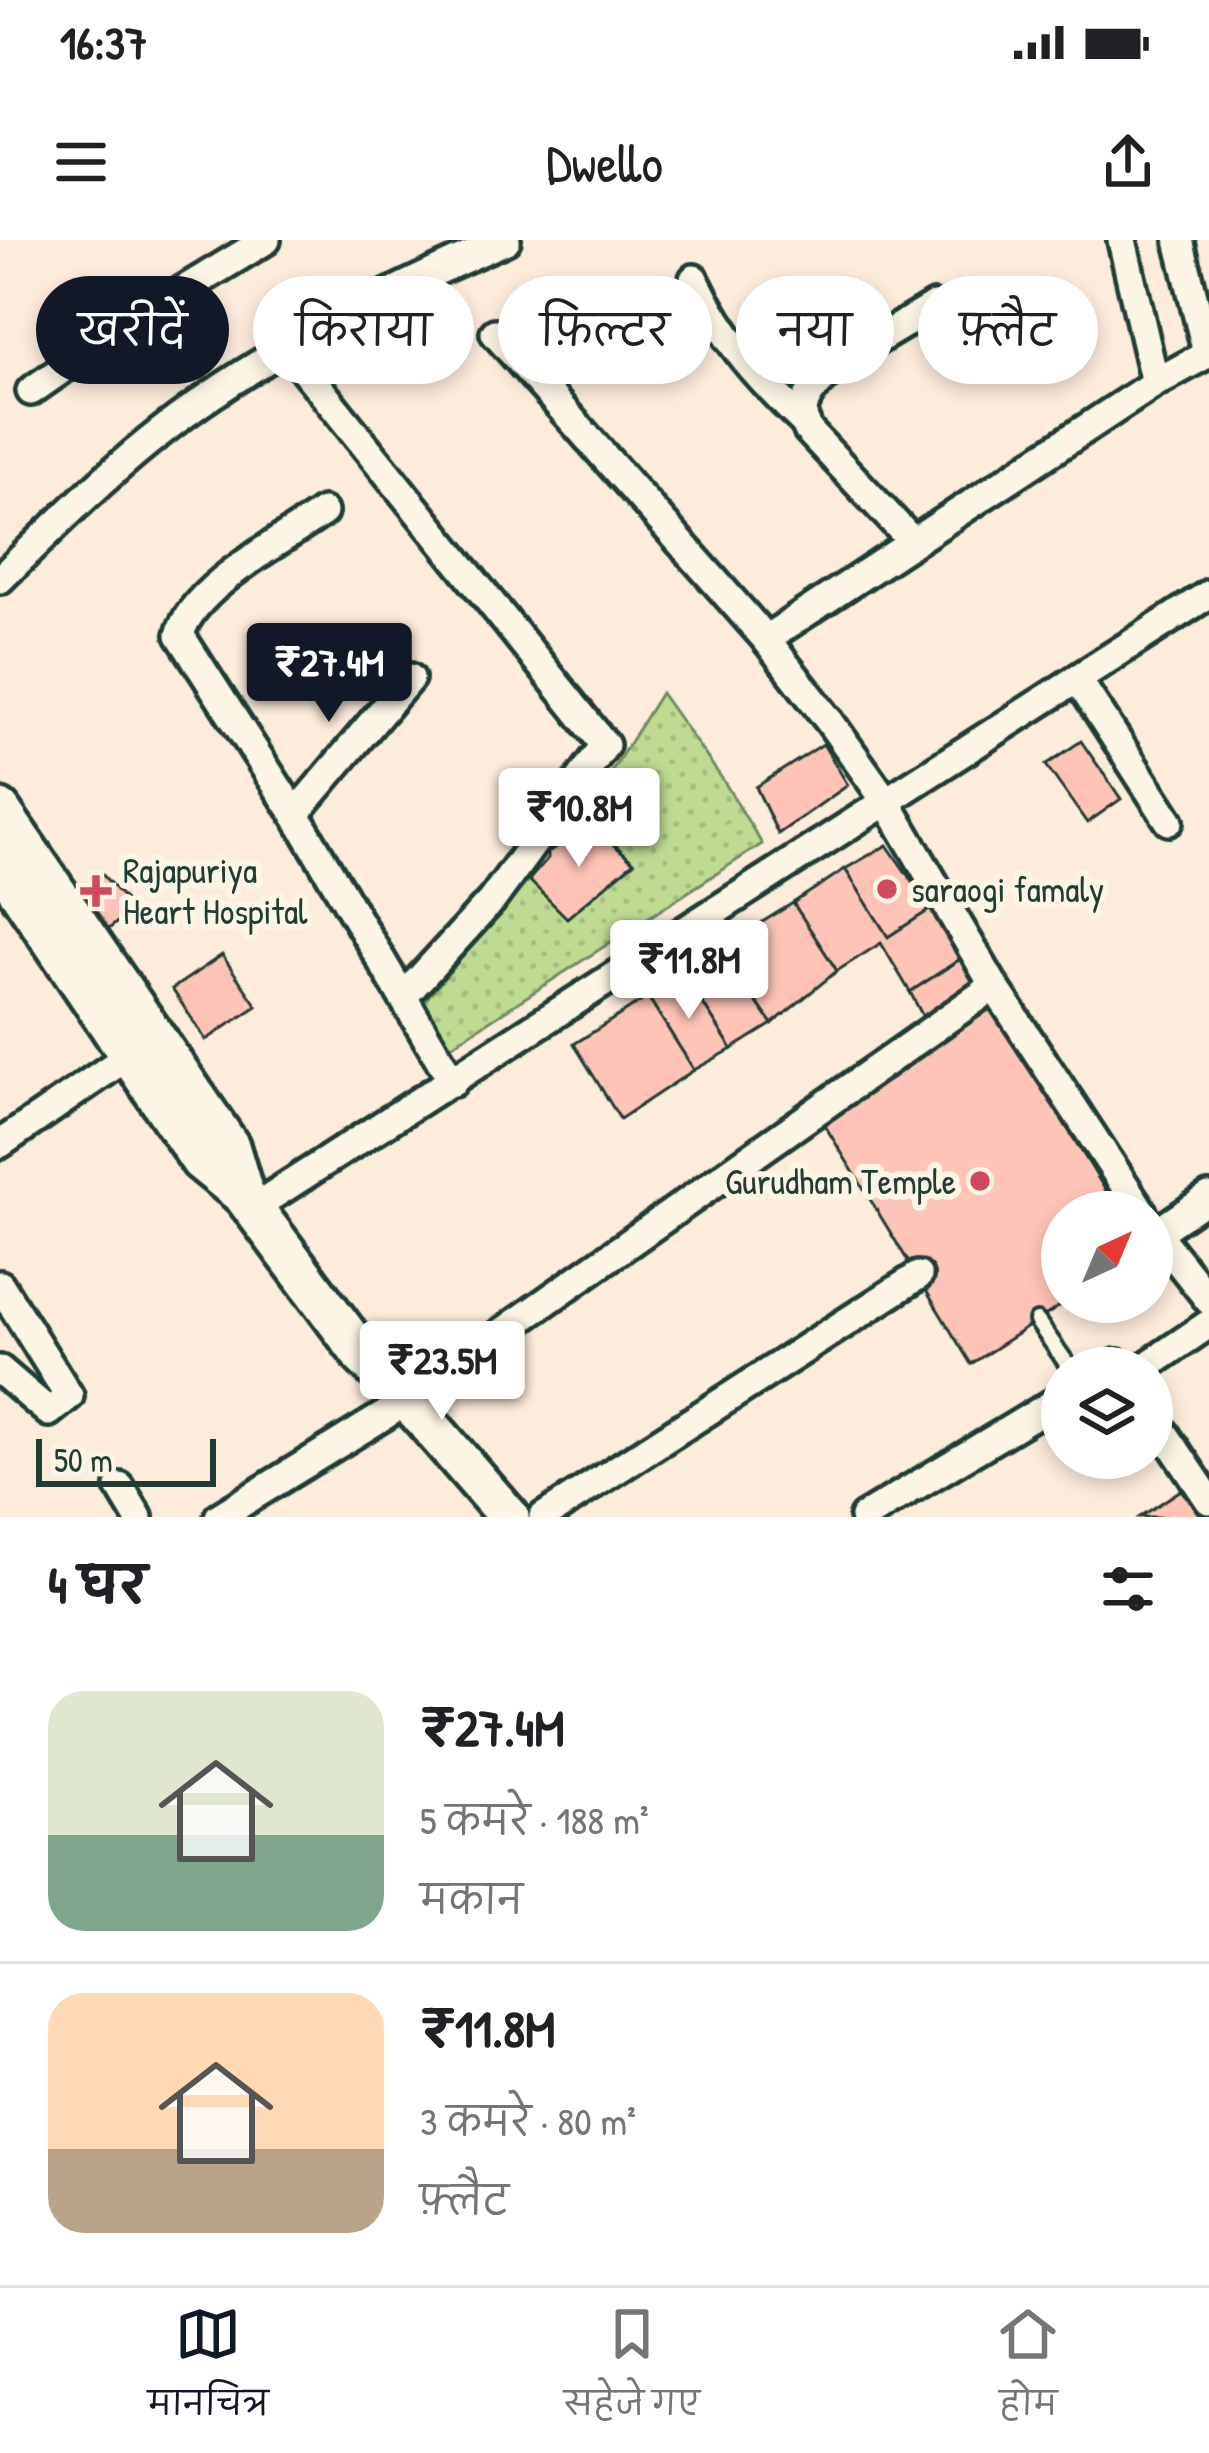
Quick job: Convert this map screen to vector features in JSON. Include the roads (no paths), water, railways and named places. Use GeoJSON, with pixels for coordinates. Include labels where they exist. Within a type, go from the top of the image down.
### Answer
{"type":"FeatureCollection","features":[{"type":"Feature","properties":{"kind":"street"},"geometry":{"type":"LineString","coordinates":[[31,391],[126,325],[266,240]]}},
{"type":"Feature","properties":{"kind":"street"},"geometry":{"type":"LineString","coordinates":[[0,579],[118,468],[204,402],[358,309],[506,240]]}},
{"type":"Feature","properties":{"kind":"street"},"geometry":{"type":"LineString","coordinates":[[1122,240],[1155,383]]}},
{"type":"Feature","properties":{"kind":"street"},"geometry":{"type":"LineString","coordinates":[[766,639],[1208,352],[1179,240]]}},
{"type":"Feature","properties":{"kind":"street"},"geometry":{"type":"LineString","coordinates":[[712,314],[723,336],[766,387],[806,424],[912,542]]}},
{"type":"Feature","properties":{"kind":"street"},"geometry":{"type":"LineString","coordinates":[[806,424],[806,400],[833,370],[918,317]]}},
{"type":"Feature","properties":{"kind":"street"},"geometry":{"type":"LineString","coordinates":[[495,333],[766,639],[887,803],[994,986],[1128,1191]]}},
{"type":"Feature","properties":{"kind":"street"},"geometry":{"type":"LineString","coordinates":[[316,384],[605,746],[492,901],[404,996]]}},
{"type":"Feature","properties":{"kind":"street"},"geometry":{"type":"LineString","coordinates":[[322,512],[202,597],[184,619],[180,635],[295,814],[453,1082]]}},
{"type":"Feature","properties":{"kind":"street"},"geometry":{"type":"LineString","coordinates":[[248,1202],[453,1082],[1209,594]]}},
{"type":"Feature","properties":{"kind":"street"},"geometry":{"type":"LineString","coordinates":[[295,814],[410,678]]}},
{"type":"Feature","properties":{"kind":"street"},"geometry":{"type":"LineString","coordinates":[[1078,680],[1168,821]]}},
{"type":"Feature","properties":{"kind":"street"},"geometry":{"type":"LineString","coordinates":[[0,810],[229,1146],[248,1202]]}},
{"type":"Feature","properties":{"kind":"street"},"geometry":{"type":"LineString","coordinates":[[0,863],[200,1162],[248,1202],[476,1517]]}},
{"type":"Feature","properties":{"kind":"street"},"geometry":{"type":"LineString","coordinates":[[219,1517],[395,1406],[994,986]]}},
{"type":"Feature","properties":{"kind":"street"},"geometry":{"type":"LineString","coordinates":[[0,1144],[128,1056]]}},
{"type":"Feature","properties":{"kind":"street"},"geometry":{"type":"LineString","coordinates":[[1173,1213],[1209,1197]]}},
{"type":"Feature","properties":{"kind":"street"},"geometry":{"type":"LineString","coordinates":[[1173,1254],[1209,1300]]}},
{"type":"Feature","properties":{"kind":"street"},"geometry":{"type":"LineString","coordinates":[[543,1517],[918,1276]]}},
{"type":"Feature","properties":{"kind":"street"},"geometry":{"type":"LineString","coordinates":[[0,1285],[69,1396],[49,1412],[0,1370]]}},
{"type":"Feature","properties":{"kind":"street"},"geometry":{"type":"LineString","coordinates":[[1173,1348],[1209,1324]]}},
{"type":"Feature","properties":{"kind":"street"},"geometry":{"type":"LineString","coordinates":[[395,1406],[509,1517]]}},
{"type":"Feature","properties":{"kind":"street"},"geometry":{"type":"LineString","coordinates":[[864,1517],[1041,1411]]}},
{"type":"Feature","properties":{"kind":"street"},"geometry":{"type":"LineString","coordinates":[[1173,1446],[1209,1499]]}},
{"type":"Feature","properties":{"kind":"street"},"geometry":{"type":"LineString","coordinates":[[120,1487],[138,1517]]}},
{"type":"Feature","properties":{"kind":"lane"},"geometry":{"type":"LineString","coordinates":[[1037,1321],[1055,1347]]}},
{"type":"Feature","properties":{"kind":"place","name":"saraogi famaly"},"geometry":{"type":"Point","coordinates":[887,889]}},
{"type":"Feature","properties":{"kind":"place","name":"Rajapuriya Heart Hospital"},"geometry":{"type":"Point","coordinates":[96,891]}},
{"type":"Feature","properties":{"kind":"place","name":"Gurudham Temple"},"geometry":{"type":"Point","coordinates":[980,1181]}}]}
